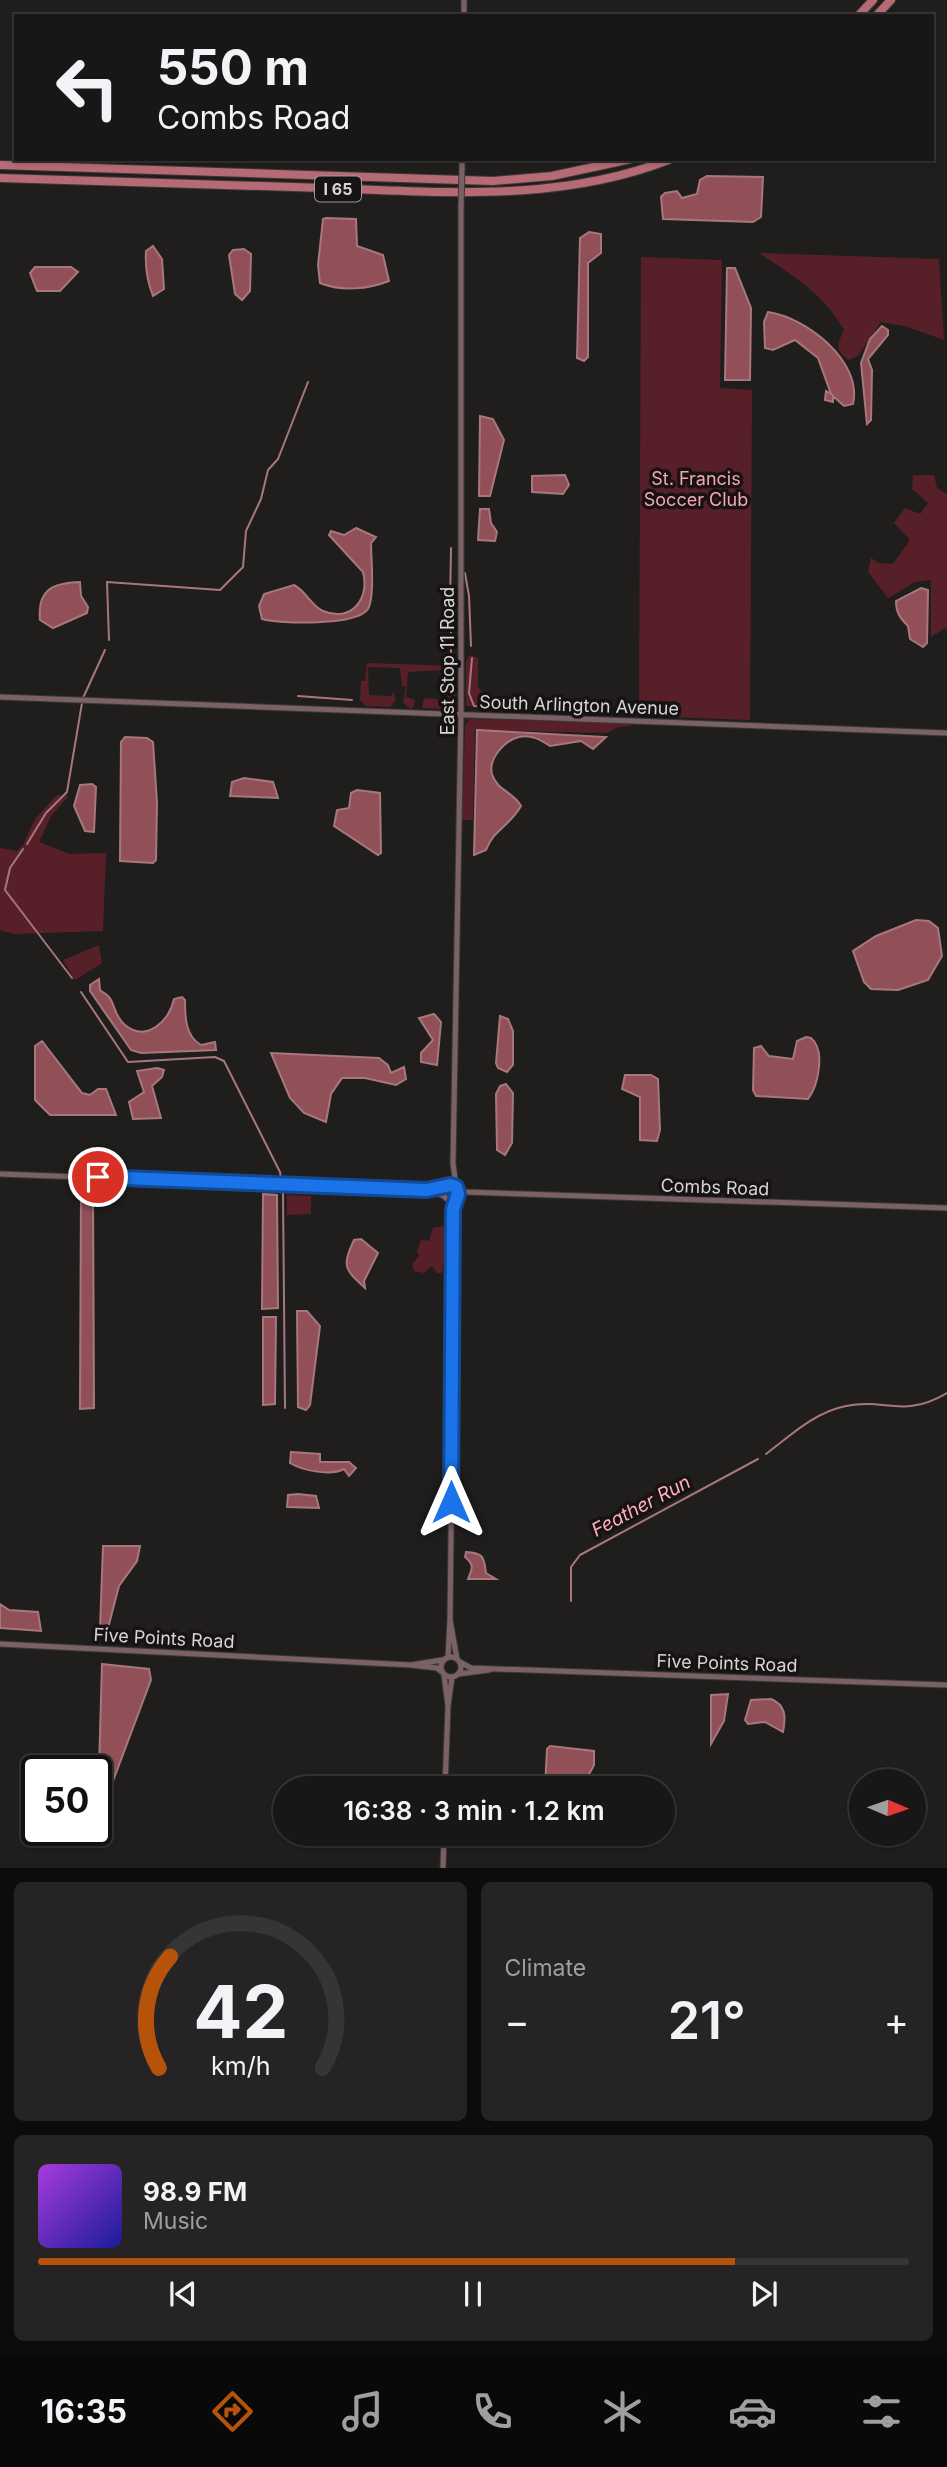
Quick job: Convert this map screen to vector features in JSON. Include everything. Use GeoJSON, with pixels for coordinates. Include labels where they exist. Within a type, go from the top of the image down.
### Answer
{"type":"FeatureCollection","features":[{"type":"Feature","properties":{"kind":"highway"},"geometry":{"type":"LineString","coordinates":[[860,14],[873,0]]}},
{"type":"Feature","properties":{"kind":"highway"},"geometry":{"type":"LineString","coordinates":[[878,14],[891,0]]}},
{"type":"Feature","properties":{"kind":"highway","name":"I 65"},"geometry":{"type":"LineString","coordinates":[[0,165],[493,181],[564,174],[622,161]]}},
{"type":"Feature","properties":{"kind":"highway","name":"I 65"},"geometry":{"type":"LineString","coordinates":[[1,178],[493,194],[578,186],[664,161]]}},
{"type":"Feature","properties":{"kind":"street","name":"East Stop 11 Road"},"geometry":{"type":"LineString","coordinates":[[456,1199],[453,1163],[461,715],[462,161]]}},
{"type":"Feature","properties":{"kind":"street","name":"South Arlington Avenue"},"geometry":{"type":"LineString","coordinates":[[0,697],[947,733]]}},
{"type":"Feature","properties":{"kind":"street","name":"East Stop 11 Road"},"geometry":{"type":"LineString","coordinates":[[445,1197],[453,1163]]}},
{"type":"Feature","properties":{"kind":"street"},"geometry":{"type":"LineString","coordinates":[[0,1174],[427,1190],[447,1186]]}},
{"type":"Feature","properties":{"kind":"street","name":"Combs Road"},"geometry":{"type":"LineString","coordinates":[[447,1186],[483,1192],[947,1208]]}},
{"type":"Feature","properties":{"kind":"street"},"geometry":{"type":"LineString","coordinates":[[427,1190],[445,1197],[453,1233]]}},
{"type":"Feature","properties":{"kind":"street","name":"Combs Road"},"geometry":{"type":"LineString","coordinates":[[445,1197],[456,1199],[483,1192]]}},
{"type":"Feature","properties":{"kind":"street"},"geometry":{"type":"LineString","coordinates":[[445,1776],[448,1706],[443,1673],[450,1620],[453,1233],[456,1199]]}},
{"type":"Feature","properties":{"kind":"street"},"geometry":{"type":"LineString","coordinates":[[448,1706],[458,1661],[450,1620]]}},
{"type":"Feature","properties":{"kind":"street","name":"Five Points Road"},"geometry":{"type":"LineString","coordinates":[[0,1644],[411,1665],[437,1668],[443,1673],[455,1676],[506,1669]]}},
{"type":"Feature","properties":{"kind":"street","name":"Five Points Road"},"geometry":{"type":"LineString","coordinates":[[411,1665],[446,1658],[458,1661],[468,1668],[947,1685]]}},
{"type":"Feature","properties":{"kind":"street"},"geometry":{"type":"LineString","coordinates":[[443,1868],[444,1846]]}},
{"type":"Feature","properties":{"kind":"green space"},"geometry":{"type":"Polygon","coordinates":[[[759,253],[939,259],[944,340],[905,326],[881,322],[858,356],[848,360],[838,347],[844,330],[827,306],[806,286],[759,253]]]}},
{"type":"Feature","properties":{"kind":"green space","name":"St. Francis Soccer Club"},"geometry":{"type":"Polygon","coordinates":[[[641,257],[722,260],[720,388],[752,390],[750,720],[639,716],[641,257]]]}},
{"type":"Feature","properties":{"kind":"green space"},"geometry":{"type":"Polygon","coordinates":[[[913,475],[934,475],[937,488],[947,494],[947,627],[931,637],[931,580],[915,582],[888,598],[868,572],[871,558],[879,563],[893,564],[910,540],[894,523],[905,508],[920,514],[928,503],[912,489],[913,475]]]}},
{"type":"Feature","properties":{"kind":"green space"},"geometry":{"type":"Polygon","coordinates":[[[470,655],[478,658],[478,687],[490,700],[525,701],[528,710],[466,706],[466,661],[470,655]]]}},
{"type":"Feature","properties":{"kind":"green space"},"geometry":{"type":"Polygon","coordinates":[[[367,663],[457,666],[456,674],[452,678],[445,676],[445,670],[408,672],[406,697],[415,700],[411,709],[403,703],[406,687],[402,686],[400,668],[368,667],[369,695],[391,696],[393,692],[396,700],[390,707],[366,706],[360,700],[361,681],[365,681],[367,663]]]}},
{"type":"Feature","properties":{"kind":"green space"},"geometry":{"type":"Polygon","coordinates":[[[446,685],[456,687],[455,710],[422,708],[424,698],[445,700],[446,685]]]}},
{"type":"Feature","properties":{"kind":"green space"},"geometry":{"type":"Polygon","coordinates":[[[469,719],[631,723],[631,726],[618,727],[607,733],[475,730],[473,820],[462,820],[465,726],[469,719]]]}},
{"type":"Feature","properties":{"kind":"green space"},"geometry":{"type":"Polygon","coordinates":[[[57,795],[69,796],[51,816],[39,842],[70,854],[106,853],[103,931],[14,934],[0,930],[0,848],[17,851],[23,845],[35,819],[57,795]]]}},
{"type":"Feature","properties":{"kind":"green space"},"geometry":{"type":"Polygon","coordinates":[[[99,945],[102,963],[75,980],[63,960],[99,945]]]}},
{"type":"Feature","properties":{"kind":"green space"},"geometry":{"type":"Polygon","coordinates":[[[287,1195],[311,1196],[311,1214],[287,1215],[287,1195]]]}},
{"type":"Feature","properties":{"kind":"green space"},"geometry":{"type":"Polygon","coordinates":[[[442,1226],[450,1229],[442,1273],[437,1273],[432,1266],[424,1273],[414,1271],[412,1264],[419,1256],[417,1251],[421,1240],[429,1241],[433,1228],[442,1226]]]}},
{"type":"Feature","properties":{"kind":"shaded area"},"geometry":{"type":"Polygon","coordinates":[[[707,176],[763,177],[761,217],[753,222],[663,219],[661,197],[665,193],[677,191],[682,198],[697,194],[700,180],[707,176]]]}},
{"type":"Feature","properties":{"kind":"shaded area"},"geometry":{"type":"Polygon","coordinates":[[[323,219],[356,219],[357,246],[383,255],[389,281],[355,288],[337,288],[320,283],[318,265],[323,219]]]}},
{"type":"Feature","properties":{"kind":"shaded area"},"geometry":{"type":"Polygon","coordinates":[[[589,232],[601,234],[601,253],[588,263],[588,357],[584,361],[577,358],[580,238],[589,232]]]}},
{"type":"Feature","properties":{"kind":"shaded area"},"geometry":{"type":"Polygon","coordinates":[[[153,246],[162,259],[164,289],[153,296],[146,268],[146,251],[153,246]]]}},
{"type":"Feature","properties":{"kind":"shaded area"},"geometry":{"type":"Polygon","coordinates":[[[244,249],[251,254],[250,291],[242,300],[235,294],[229,255],[233,250],[244,249]]]}},
{"type":"Feature","properties":{"kind":"shaded area"},"geometry":{"type":"Polygon","coordinates":[[[35,267],[71,267],[78,272],[60,291],[37,291],[30,273],[35,267]]]}},
{"type":"Feature","properties":{"kind":"shaded area"},"geometry":{"type":"Polygon","coordinates":[[[727,268],[735,268],[751,308],[750,380],[725,380],[727,268]]]}},
{"type":"Feature","properties":{"kind":"shaded area"},"geometry":{"type":"Polygon","coordinates":[[[768,312],[798,322],[828,344],[849,372],[854,388],[853,404],[844,406],[833,396],[833,402],[825,400],[826,391],[831,394],[818,358],[795,340],[773,350],[765,348],[764,322],[768,312]]]}},
{"type":"Feature","properties":{"kind":"shaded area"},"geometry":{"type":"Polygon","coordinates":[[[882,326],[888,330],[888,335],[868,359],[872,370],[871,420],[867,424],[861,363],[870,339],[882,326]]]}},
{"type":"Feature","properties":{"kind":"shaded area"},"geometry":{"type":"Polygon","coordinates":[[[480,416],[493,419],[504,440],[490,496],[479,496],[480,416]]]}},
{"type":"Feature","properties":{"kind":"shaded area"},"geometry":{"type":"Polygon","coordinates":[[[565,475],[569,485],[563,494],[532,492],[532,476],[565,475]]]}},
{"type":"Feature","properties":{"kind":"shaded area"},"geometry":{"type":"Polygon","coordinates":[[[480,509],[489,509],[491,523],[497,532],[495,541],[478,540],[480,509]]]}},
{"type":"Feature","properties":{"kind":"shaded area"},"geometry":{"type":"Polygon","coordinates":[[[356,528],[376,537],[371,543],[372,586],[368,609],[361,615],[334,621],[301,623],[262,619],[259,606],[264,594],[294,585],[323,611],[342,614],[356,606],[364,591],[363,572],[329,535],[331,531],[344,535],[356,528]]]}},
{"type":"Feature","properties":{"kind":"shaded area"},"geometry":{"type":"Polygon","coordinates":[[[80,582],[81,596],[88,607],[87,613],[53,628],[40,620],[41,601],[49,590],[62,584],[80,582]]]}},
{"type":"Feature","properties":{"kind":"shaded area"},"geometry":{"type":"Polygon","coordinates":[[[921,588],[928,590],[927,643],[923,647],[910,639],[908,626],[899,615],[896,601],[921,588]]]}},
{"type":"Feature","properties":{"kind":"shaded area"},"geometry":{"type":"Polygon","coordinates":[[[477,730],[606,737],[593,749],[581,741],[550,746],[528,736],[514,739],[503,746],[495,756],[492,774],[494,780],[521,806],[493,837],[486,850],[474,855],[477,730]]]}},
{"type":"Feature","properties":{"kind":"shaded area"},"geometry":{"type":"Polygon","coordinates":[[[125,737],[147,738],[153,742],[157,803],[156,860],[153,863],[120,861],[121,742],[125,737]]]}},
{"type":"Feature","properties":{"kind":"shaded area"},"geometry":{"type":"Polygon","coordinates":[[[244,778],[273,782],[278,798],[230,796],[232,782],[244,778]]]}},
{"type":"Feature","properties":{"kind":"shaded area"},"geometry":{"type":"Polygon","coordinates":[[[92,784],[96,787],[94,832],[85,831],[74,806],[80,785],[92,784]]]}},
{"type":"Feature","properties":{"kind":"shaded area"},"geometry":{"type":"Polygon","coordinates":[[[357,790],[380,793],[381,853],[378,855],[334,826],[337,810],[349,808],[351,793],[357,790]]]}},
{"type":"Feature","properties":{"kind":"shaded area"},"geometry":{"type":"Polygon","coordinates":[[[916,920],[929,921],[938,928],[942,956],[928,980],[898,990],[871,989],[864,982],[853,951],[876,936],[916,920]]]}},
{"type":"Feature","properties":{"kind":"shaded area"},"geometry":{"type":"Polygon","coordinates":[[[99,979],[100,990],[111,1000],[119,1018],[133,1030],[156,1027],[168,1014],[174,999],[182,997],[185,1000],[186,1019],[192,1036],[201,1045],[215,1042],[216,1050],[141,1053],[131,1050],[90,991],[90,985],[99,979]]]}},
{"type":"Feature","properties":{"kind":"shaded area"},"geometry":{"type":"Polygon","coordinates":[[[434,1014],[441,1022],[437,1065],[421,1062],[421,1053],[433,1040],[419,1018],[434,1014]]]}},
{"type":"Feature","properties":{"kind":"shaded area"},"geometry":{"type":"Polygon","coordinates":[[[500,1016],[508,1019],[513,1031],[513,1065],[507,1072],[498,1068],[496,1063],[500,1016]]]}},
{"type":"Feature","properties":{"kind":"shaded area"},"geometry":{"type":"Polygon","coordinates":[[[806,1037],[816,1044],[819,1059],[815,1086],[808,1099],[756,1096],[753,1090],[754,1048],[761,1046],[769,1056],[793,1059],[797,1041],[806,1037]]]}},
{"type":"Feature","properties":{"kind":"shaded area"},"geometry":{"type":"Polygon","coordinates":[[[42,1041],[82,1093],[90,1095],[98,1089],[106,1089],[116,1115],[50,1115],[35,1100],[35,1046],[42,1041]]]}},
{"type":"Feature","properties":{"kind":"shaded area"},"geometry":{"type":"Polygon","coordinates":[[[271,1053],[379,1058],[388,1065],[391,1073],[404,1067],[406,1079],[396,1085],[365,1078],[342,1078],[331,1094],[326,1122],[304,1113],[290,1098],[271,1053]]]}},
{"type":"Feature","properties":{"kind":"shaded area"},"geometry":{"type":"Polygon","coordinates":[[[157,1068],[164,1070],[162,1077],[152,1086],[161,1118],[133,1119],[129,1102],[144,1092],[137,1071],[157,1068]]]}},
{"type":"Feature","properties":{"kind":"shaded area"},"geometry":{"type":"Polygon","coordinates":[[[625,1075],[651,1075],[658,1079],[660,1130],[657,1141],[640,1140],[640,1097],[622,1089],[625,1075]]]}},
{"type":"Feature","properties":{"kind":"shaded area"},"geometry":{"type":"Polygon","coordinates":[[[506,1084],[513,1093],[512,1143],[505,1155],[497,1150],[496,1094],[500,1086],[506,1084]]]}},
{"type":"Feature","properties":{"kind":"shaded area"},"geometry":{"type":"Polygon","coordinates":[[[81,1188],[93,1188],[94,1408],[80,1409],[81,1188]]]}},
{"type":"Feature","properties":{"kind":"shaded area"},"geometry":{"type":"Polygon","coordinates":[[[263,1194],[277,1195],[278,1308],[262,1309],[263,1194]]]}},
{"type":"Feature","properties":{"kind":"shaded area"},"geometry":{"type":"Polygon","coordinates":[[[361,1239],[378,1253],[364,1281],[365,1288],[347,1267],[354,1240],[361,1239]]]}},
{"type":"Feature","properties":{"kind":"shaded area"},"geometry":{"type":"Polygon","coordinates":[[[297,1311],[307,1311],[320,1326],[310,1405],[306,1410],[298,1407],[297,1311]]]}},
{"type":"Feature","properties":{"kind":"shaded area"},"geometry":{"type":"Polygon","coordinates":[[[263,1317],[276,1317],[275,1404],[263,1405],[263,1317]]]}},
{"type":"Feature","properties":{"kind":"shaded area"},"geometry":{"type":"Polygon","coordinates":[[[291,1452],[320,1454],[320,1462],[349,1462],[356,1468],[349,1476],[344,1469],[332,1472],[309,1470],[290,1463],[291,1452]]]}},
{"type":"Feature","properties":{"kind":"shaded area"},"geometry":{"type":"Polygon","coordinates":[[[288,1495],[316,1496],[319,1508],[287,1507],[288,1495]]]}},
{"type":"Feature","properties":{"kind":"shaded area"},"geometry":{"type":"Polygon","coordinates":[[[103,1546],[140,1546],[137,1561],[119,1586],[108,1628],[100,1629],[103,1546]]]}},
{"type":"Feature","properties":{"kind":"shaded area"},"geometry":{"type":"Polygon","coordinates":[[[466,1552],[482,1556],[486,1573],[496,1579],[468,1579],[472,1567],[465,1557],[466,1552]]]}},
{"type":"Feature","properties":{"kind":"shaded area"},"geometry":{"type":"Polygon","coordinates":[[[0,1604],[9,1610],[38,1612],[41,1631],[0,1628],[0,1604]]]}},
{"type":"Feature","properties":{"kind":"shaded area"},"geometry":{"type":"Polygon","coordinates":[[[102,1664],[149,1669],[151,1680],[112,1784],[112,1755],[99,1755],[102,1664]]]}},
{"type":"Feature","properties":{"kind":"shaded area"},"geometry":{"type":"Polygon","coordinates":[[[728,1694],[724,1721],[711,1744],[711,1695],[728,1694]]]}},
{"type":"Feature","properties":{"kind":"shaded area"},"geometry":{"type":"Polygon","coordinates":[[[771,1699],[780,1705],[784,1712],[783,1732],[765,1722],[748,1724],[745,1720],[751,1700],[771,1699]]]}},
{"type":"Feature","properties":{"kind":"shaded area"},"geometry":{"type":"Polygon","coordinates":[[[550,1746],[594,1751],[594,1765],[588,1776],[546,1776],[547,1749],[550,1746]]]}},
{"type":"Feature","properties":{"kind":"waterway"},"geometry":{"type":"LineString","coordinates":[[109,640],[107,582],[220,590],[243,567],[246,531],[261,499],[268,470],[278,459],[308,382]]}},
{"type":"Feature","properties":{"kind":"waterway"},"geometry":{"type":"LineString","coordinates":[[450,607],[451,548]]}},
{"type":"Feature","properties":{"kind":"waterway"},"geometry":{"type":"LineString","coordinates":[[465,573],[469,596],[471,646]]}},
{"type":"Feature","properties":{"kind":"waterway"},"geometry":{"type":"LineString","coordinates":[[451,621],[451,660]]}},
{"type":"Feature","properties":{"kind":"waterway"},"geometry":{"type":"LineString","coordinates":[[83,698],[105,650]]}},
{"type":"Feature","properties":{"kind":"waterway"},"geometry":{"type":"LineString","coordinates":[[472,658],[469,693],[474,706],[529,708]]}},
{"type":"Feature","properties":{"kind":"waterway"},"geometry":{"type":"LineString","coordinates":[[298,696],[352,700]]}},
{"type":"Feature","properties":{"kind":"waterway"},"geometry":{"type":"LineString","coordinates":[[27,844],[46,813],[67,792],[82,703]]}},
{"type":"Feature","properties":{"kind":"waterway"},"geometry":{"type":"LineString","coordinates":[[535,708],[563,709]]}},
{"type":"Feature","properties":{"kind":"waterway"},"geometry":{"type":"LineString","coordinates":[[23,849],[10,868],[5,890],[72,978]]}},
{"type":"Feature","properties":{"kind":"waterway"},"geometry":{"type":"LineString","coordinates":[[81,992],[128,1062],[215,1057],[224,1061],[280,1172],[283,1193],[285,1408]]}},
{"type":"Feature","properties":{"kind":"waterway","name":"Feather Run"},"geometry":{"type":"LineString","coordinates":[[766,1454],[804,1425],[835,1409],[860,1404],[918,1405],[947,1393]]}},
{"type":"Feature","properties":{"kind":"waterway","name":"Feather Run"},"geometry":{"type":"LineString","coordinates":[[571,1601],[571,1567],[580,1555],[758,1459]]}},
{"type":"Feature","properties":{"kind":"route"},"geometry":{"type":"LineString","coordinates":[[98,1177],[427,1190],[454,1185],[458,1194],[453,1206],[451,1502]]}}]}
